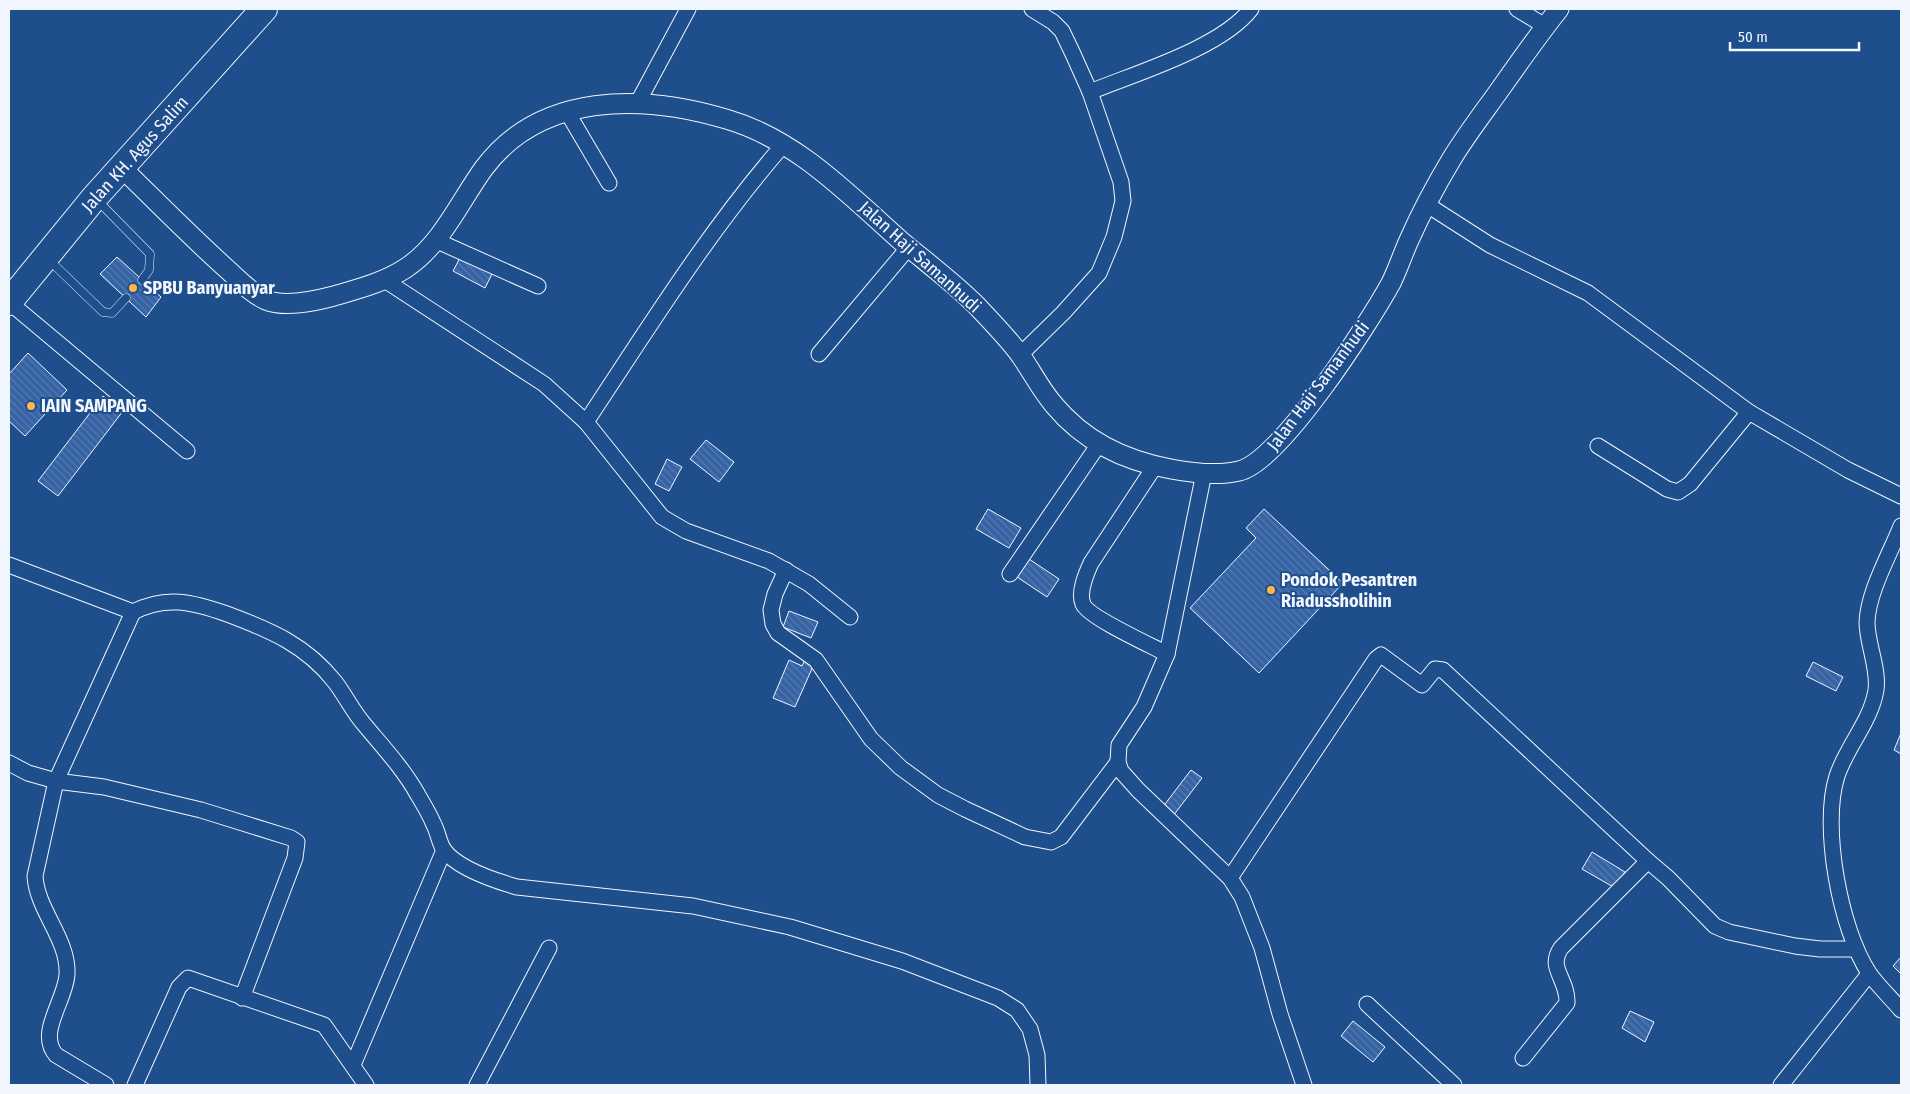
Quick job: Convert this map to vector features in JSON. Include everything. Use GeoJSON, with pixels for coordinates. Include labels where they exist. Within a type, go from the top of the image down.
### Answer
{"type":"FeatureCollection","features":[{"type":"Feature","properties":{"kind":"highway","name":"Jalan KH. Agus Salim"},"geometry":{"type":"LineString","coordinates":[[9,302],[94,198],[263,9]]}},
{"type":"Feature","properties":{"kind":"street"},"geometry":{"type":"LineString","coordinates":[[637,104],[688,9]]}},
{"type":"Feature","properties":{"kind":"street"},"geometry":{"type":"LineString","coordinates":[[1020,355],[1083,292],[1099,272],[1107,256],[1120,218],[1123,201],[1121,182],[1090,92],[1062,32],[1053,22],[1032,9]]}},
{"type":"Feature","properties":{"kind":"street"},"geometry":{"type":"LineString","coordinates":[[1090,92],[1226,34],[1251,9]]}},
{"type":"Feature","properties":{"kind":"street"},"geometry":{"type":"LineString","coordinates":[[1518,9],[1546,26]]}},
{"type":"Feature","properties":{"kind":"street","name":"Jalan Haji Samanhudi"},"geometry":{"type":"LineString","coordinates":[[122,168],[222,264],[264,300],[286,303],[323,299],[356,290],[403,270],[417,259],[435,240],[488,163],[516,135],[539,120],[566,110],[603,104],[637,104],[701,112],[723,117],[746,125],[784,144],[832,180],[972,301],[1020,355],[1051,402],[1084,435],[1123,456],[1154,466],[1204,473],[1235,472],[1245,470],[1256,464],[1291,427],[1371,316],[1393,279],[1426,204],[1469,132],[1559,9]]}},
{"type":"Feature","properties":{"kind":"street"},"geometry":{"type":"LineString","coordinates":[[566,110],[609,183]]}},
{"type":"Feature","properties":{"kind":"street"},"geometry":{"type":"LineString","coordinates":[[586,422],[708,239],[748,186],[784,144]]}},
{"type":"Feature","properties":{"kind":"street"},"geometry":{"type":"LineString","coordinates":[[1426,204],[1490,245],[1588,293],[1669,351],[1749,412],[1848,470],[1901,496]]}},
{"type":"Feature","properties":{"kind":"street"},"geometry":{"type":"LineString","coordinates":[[435,240],[538,286]]}},
{"type":"Feature","properties":{"kind":"street"},"geometry":{"type":"LineString","coordinates":[[819,354],[909,248]]}},
{"type":"Feature","properties":{"kind":"street"},"geometry":{"type":"LineString","coordinates":[[383,279],[544,384],[586,422],[662,517],[686,531],[750,553],[786,570],[809,584],[850,617]]}},
{"type":"Feature","properties":{"kind":"street"},"geometry":{"type":"LineString","coordinates":[[9,302],[187,451]]}},
{"type":"Feature","properties":{"kind":"street"},"geometry":{"type":"LineString","coordinates":[[1598,446],[1667,489],[1678,492],[1690,484],[1749,412]]}},
{"type":"Feature","properties":{"kind":"street"},"geometry":{"type":"LineString","coordinates":[[1010,574],[1099,444]]}},
{"type":"Feature","properties":{"kind":"street"},"geometry":{"type":"LineString","coordinates":[[1154,466],[1091,563],[1086,574],[1082,603],[1087,610],[1103,621],[1167,654]]}},
{"type":"Feature","properties":{"kind":"street"},"geometry":{"type":"LineString","coordinates":[[1204,473],[1167,654],[1144,707],[1119,745],[1118,762],[1121,770],[1138,790],[1230,878],[1251,916],[1304,1085]]}},
{"type":"Feature","properties":{"kind":"street"},"geometry":{"type":"LineString","coordinates":[[1901,526],[1872,599],[1867,621],[1868,644],[1876,682],[1874,698],[1869,713],[1844,756],[1832,792],[1831,835],[1841,901],[1856,949],[1869,974],[1901,1010]]}},
{"type":"Feature","properties":{"kind":"street"},"geometry":{"type":"LineString","coordinates":[[9,565],[133,612]]}},
{"type":"Feature","properties":{"kind":"street"},"geometry":{"type":"LineString","coordinates":[[786,570],[775,594],[771,610],[773,624],[778,633],[816,660],[871,739],[901,768],[938,795],[1025,837],[1050,842],[1061,837],[1118,762]]}},
{"type":"Feature","properties":{"kind":"street"},"geometry":{"type":"LineString","coordinates":[[106,1085],[56,1055],[50,1048],[48,1038],[65,986],[66,962],[36,889],[35,876],[56,781],[133,612],[151,603],[176,601],[215,610],[276,633],[305,652],[334,681],[361,721],[394,759],[418,794],[444,850],[467,867],[490,880],[517,887],[693,906],[781,925],[902,961],[998,998],[1017,1010],[1030,1029],[1037,1055],[1038,1085]]}},
{"type":"Feature","properties":{"kind":"street"},"geometry":{"type":"LineString","coordinates":[[1230,878],[1376,658],[1381,655],[1422,685],[1435,669],[1443,670],[1674,883],[1715,926],[1729,932],[1795,946],[1820,949],[1856,949]]}},
{"type":"Feature","properties":{"kind":"street"},"geometry":{"type":"LineString","coordinates":[[9,763],[28,773],[56,781],[104,787],[201,810],[291,838],[297,842],[295,858],[242,998]]}},
{"type":"Feature","properties":{"kind":"street"},"geometry":{"type":"LineString","coordinates":[[353,1065],[444,850]]}},
{"type":"Feature","properties":{"kind":"street"},"geometry":{"type":"LineString","coordinates":[[1523,1058],[1567,1003],[1568,992],[1556,968],[1555,956],[1648,861]]}},
{"type":"Feature","properties":{"kind":"street"},"geometry":{"type":"LineString","coordinates":[[477,1085],[549,948]]}},
{"type":"Feature","properties":{"kind":"street"},"geometry":{"type":"LineString","coordinates":[[1781,1085],[1869,974]]}},
{"type":"Feature","properties":{"kind":"street"},"geometry":{"type":"LineString","coordinates":[[135,1085],[182,981],[188,978],[324,1025],[366,1085]]}},
{"type":"Feature","properties":{"kind":"street"},"geometry":{"type":"LineString","coordinates":[[1367,1004],[1454,1085]]}},
{"type":"Feature","properties":{"kind":"lane"},"geometry":{"type":"LineString","coordinates":[[94,198],[150,254],[149,270],[142,280]]}},
{"type":"Feature","properties":{"kind":"lane"},"geometry":{"type":"LineString","coordinates":[[45,256],[103,312],[112,313],[126,298]]}},
{"type":"Feature","properties":{"kind":"building"},"geometry":{"type":"Polygon","coordinates":[[[462,254],[494,270],[485,288],[453,271],[462,254]]]}},
{"type":"Feature","properties":{"kind":"building","name":"SPBU Banyuanyar"},"geometry":{"type":"Polygon","coordinates":[[[117,257],[161,297],[146,317],[100,274],[117,257]]]}},
{"type":"Feature","properties":{"kind":"building","name":"IAIN SAMPANG"},"geometry":{"type":"Polygon","coordinates":[[[28,353],[67,390],[25,436],[9,421],[9,374],[28,353]]]}},
{"type":"Feature","properties":{"kind":"building","name":"IAIN SAMPANG"},"geometry":{"type":"Polygon","coordinates":[[[103,396],[123,411],[58,496],[38,481],[103,396]]]}},
{"type":"Feature","properties":{"kind":"building"},"geometry":{"type":"Polygon","coordinates":[[[706,440],[734,462],[719,482],[690,459],[706,440]]]}},
{"type":"Feature","properties":{"kind":"building"},"geometry":{"type":"Polygon","coordinates":[[[667,459],[682,467],[669,491],[655,484],[667,459]]]}},
{"type":"Feature","properties":{"kind":"building"},"geometry":{"type":"Polygon","coordinates":[[[988,509],[1021,528],[1009,548],[976,529],[988,509]]]}},
{"type":"Feature","properties":{"kind":"building","name":"Pondok Pesantren Riadussholihin"},"geometry":{"type":"Polygon","coordinates":[[[1264,509],[1343,583],[1259,673],[1190,608],[1256,538],[1246,528],[1264,509]]]}},
{"type":"Feature","properties":{"kind":"building"},"geometry":{"type":"Polygon","coordinates":[[[1029,559],[1059,579],[1047,597],[1017,577],[1029,559]]]}},
{"type":"Feature","properties":{"kind":"building"},"geometry":{"type":"Polygon","coordinates":[[[789,611],[818,622],[811,638],[783,627],[789,611]]]}},
{"type":"Feature","properties":{"kind":"building"},"geometry":{"type":"Polygon","coordinates":[[[789,660],[802,666],[805,660],[814,664],[795,707],[773,698],[789,660]]]}},
{"type":"Feature","properties":{"kind":"building"},"geometry":{"type":"Polygon","coordinates":[[[1813,662],[1843,677],[1836,691],[1806,676],[1813,662]]]}},
{"type":"Feature","properties":{"kind":"building"},"geometry":{"type":"Polygon","coordinates":[[[1901,733],[1901,754],[1894,750],[1901,733]]]}},
{"type":"Feature","properties":{"kind":"building"},"geometry":{"type":"Polygon","coordinates":[[[1191,770],[1202,778],[1173,816],[1162,808],[1191,770]]]}},
{"type":"Feature","properties":{"kind":"building"},"geometry":{"type":"Polygon","coordinates":[[[1592,852],[1625,872],[1615,888],[1582,869],[1592,852]]]}},
{"type":"Feature","properties":{"kind":"building"},"geometry":{"type":"Polygon","coordinates":[[[1901,957],[1901,974],[1893,966],[1901,957]]]}},
{"type":"Feature","properties":{"kind":"building"},"geometry":{"type":"Polygon","coordinates":[[[1630,1011],[1654,1022],[1645,1042],[1622,1028],[1630,1011]]]}},
{"type":"Feature","properties":{"kind":"building"},"geometry":{"type":"Polygon","coordinates":[[[1353,1021],[1385,1047],[1373,1062],[1341,1036],[1353,1021]]]}},
{"type":"Feature","properties":{"kind":"place","name":"SPBU Banyuanyar"},"geometry":{"type":"Point","coordinates":[133,288]}},
{"type":"Feature","properties":{"kind":"place","name":"IAIN SAMPANG"},"geometry":{"type":"Point","coordinates":[31,406]}},
{"type":"Feature","properties":{"kind":"place","name":"Pondok Pesantren Riadussholihin"},"geometry":{"type":"Point","coordinates":[1271,590]}}]}
